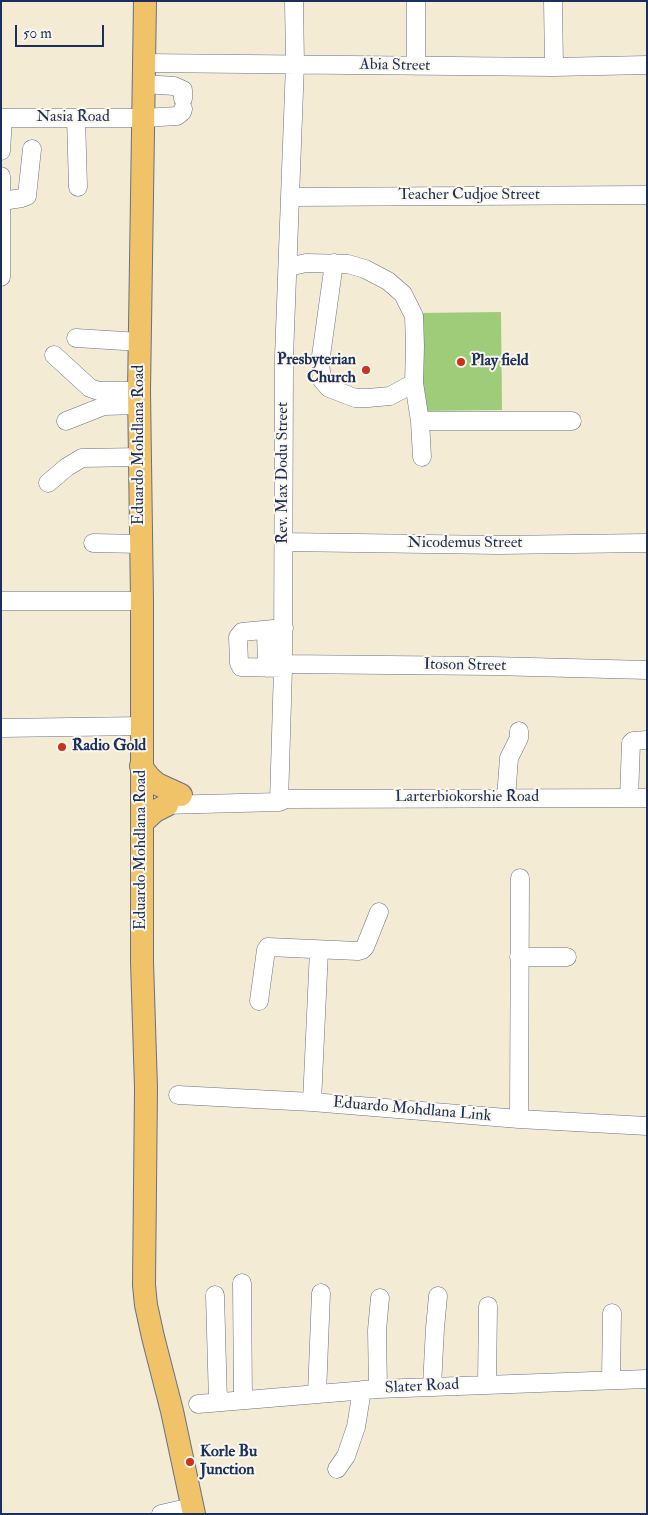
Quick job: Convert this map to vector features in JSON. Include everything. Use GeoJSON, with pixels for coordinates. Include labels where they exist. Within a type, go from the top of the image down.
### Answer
{"type":"FeatureCollection","features":[{"type":"Feature","properties":{"kind":"main road","name":"Eduardo Mohdlana Road"},"geometry":{"type":"LineString","coordinates":[[145,1],[139,398],[142,601],[142,962],[146,1088],[144,1285],[146,1305],[172,1411],[193,1510]]}},
{"type":"Feature","properties":{"kind":"main road"},"geometry":{"type":"LineString","coordinates":[[142,766],[149,777],[174,800],[155,811],[142,808]]}},
{"type":"Feature","properties":{"kind":"street","name":"Rev. Max Dodu Street"},"geometry":{"type":"LineString","coordinates":[[282,799],[275,629],[284,542],[284,357],[295,64],[294,1]]}},
{"type":"Feature","properties":{"kind":"street"},"geometry":{"type":"LineString","coordinates":[[416,1],[416,66]]}},
{"type":"Feature","properties":{"kind":"street"},"geometry":{"type":"LineString","coordinates":[[554,1],[554,67]]}},
{"type":"Feature","properties":{"kind":"street","name":"Abia Street"},"geometry":{"type":"LineString","coordinates":[[144,73],[295,64],[554,67],[647,65]]}},
{"type":"Feature","properties":{"kind":"street","name":"Nasia Road"},"geometry":{"type":"LineString","coordinates":[[2,118],[144,118],[178,116],[182,112],[183,90],[144,73]]}},
{"type":"Feature","properties":{"kind":"street"},"geometry":{"type":"LineString","coordinates":[[1,151],[2,118]]}},
{"type":"Feature","properties":{"kind":"street"},"geometry":{"type":"LineString","coordinates":[[76,118],[78,187]]}},
{"type":"Feature","properties":{"kind":"street"},"geometry":{"type":"LineString","coordinates":[[2,201],[27,196],[32,150]]}},
{"type":"Feature","properties":{"kind":"street"},"geometry":{"type":"LineString","coordinates":[[1,176],[1,277]]}},
{"type":"Feature","properties":{"kind":"street","name":"Teacher Cudjoe Street"},"geometry":{"type":"LineString","coordinates":[[291,197],[647,195]]}},
{"type":"Feature","properties":{"kind":"street"},"geometry":{"type":"LineString","coordinates":[[288,267],[306,263],[348,264],[365,269],[388,281],[403,294],[414,316],[416,346],[414,383],[420,421],[422,457]]}},
{"type":"Feature","properties":{"kind":"street"},"geometry":{"type":"LineString","coordinates":[[334,263],[320,363],[322,380],[330,388],[355,398],[390,396],[414,383]]}},
{"type":"Feature","properties":{"kind":"street"},"geometry":{"type":"LineString","coordinates":[[76,338],[140,342]]}},
{"type":"Feature","properties":{"kind":"street"},"geometry":{"type":"LineString","coordinates":[[54,355],[90,388],[139,398]]}},
{"type":"Feature","properties":{"kind":"street"},"geometry":{"type":"LineString","coordinates":[[66,421],[104,406],[139,398]]}},
{"type":"Feature","properties":{"kind":"street"},"geometry":{"type":"LineString","coordinates":[[420,421],[572,421]]}},
{"type":"Feature","properties":{"kind":"street"},"geometry":{"type":"LineString","coordinates":[[48,483],[67,467],[82,458],[140,458]]}},
{"type":"Feature","properties":{"kind":"street","name":"Nicodemus Street"},"geometry":{"type":"LineString","coordinates":[[284,542],[500,545],[647,543]]}},
{"type":"Feature","properties":{"kind":"street"},"geometry":{"type":"LineString","coordinates":[[93,543],[141,544]]}},
{"type":"Feature","properties":{"kind":"street"},"geometry":{"type":"LineString","coordinates":[[1,601],[142,601]]}},
{"type":"Feature","properties":{"kind":"street","name":"Itoson Street"},"geometry":{"type":"LineString","coordinates":[[275,629],[242,632],[238,637],[239,663],[241,667],[492,666],[647,670]]}},
{"type":"Feature","properties":{"kind":"street"},"geometry":{"type":"LineString","coordinates":[[1,728],[142,726]]}},
{"type":"Feature","properties":{"kind":"street"},"geometry":{"type":"LineString","coordinates":[[506,798],[510,758],[519,738],[519,731]]}},
{"type":"Feature","properties":{"kind":"street"},"geometry":{"type":"LineString","coordinates":[[629,798],[631,743],[633,741],[647,740]]}},
{"type":"Feature","properties":{"kind":"street","name":"Larterbiokorshie Road"},"geometry":{"type":"LineString","coordinates":[[174,800],[647,798]]}},
{"type":"Feature","properties":{"kind":"street"},"geometry":{"type":"LineString","coordinates":[[519,1119],[520,878]]}},
{"type":"Feature","properties":{"kind":"street"},"geometry":{"type":"LineString","coordinates":[[259,1001],[268,947],[362,950],[365,947],[378,912]]}},
{"type":"Feature","properties":{"kind":"street"},"geometry":{"type":"LineString","coordinates":[[312,1102],[318,950]]}},
{"type":"Feature","properties":{"kind":"street"},"geometry":{"type":"LineString","coordinates":[[519,957],[567,958]]}},
{"type":"Feature","properties":{"kind":"street","name":"Eduardo Mohdlana Link"},"geometry":{"type":"LineString","coordinates":[[178,1095],[312,1102],[519,1119],[647,1126]]}},
{"type":"Feature","properties":{"kind":"street"},"geometry":{"type":"LineString","coordinates":[[242,1283],[243,1400]]}},
{"type":"Feature","properties":{"kind":"street"},"geometry":{"type":"LineString","coordinates":[[317,1394],[321,1293]]}},
{"type":"Feature","properties":{"kind":"street"},"geometry":{"type":"LineString","coordinates":[[215,1296],[218,1402]]}},
{"type":"Feature","properties":{"kind":"street"},"geometry":{"type":"LineString","coordinates":[[432,1386],[438,1296]]}},
{"type":"Feature","properties":{"kind":"street"},"geometry":{"type":"LineString","coordinates":[[336,1469],[346,1456],[370,1389],[380,1298]]}},
{"type":"Feature","properties":{"kind":"street"},"geometry":{"type":"LineString","coordinates":[[487,1384],[488,1306]]}},
{"type":"Feature","properties":{"kind":"street"},"geometry":{"type":"LineString","coordinates":[[611,1380],[612,1313]]}},
{"type":"Feature","properties":{"kind":"street","name":"Slater Road"},"geometry":{"type":"LineString","coordinates":[[198,1404],[370,1389],[647,1379]]}},
{"type":"Feature","properties":{"kind":"street"},"geometry":{"type":"LineString","coordinates":[[161,1514],[193,1510]]}},
{"type":"Feature","properties":{"kind":"green space","name":"Play field"},"geometry":{"type":"Polygon","coordinates":[[[501,312],[502,410],[421,411],[420,313],[501,312]]]}},
{"type":"Feature","properties":{"kind":"place","name":"Play field"},"geometry":{"type":"Point","coordinates":[461,362]}},
{"type":"Feature","properties":{"kind":"place","name":"Presbyterian Church"},"geometry":{"type":"Point","coordinates":[366,370]}},
{"type":"Feature","properties":{"kind":"place","name":"Radio Gold"},"geometry":{"type":"Point","coordinates":[62,747]}},
{"type":"Feature","properties":{"kind":"place","name":"Korle Bu Junction"},"geometry":{"type":"Point","coordinates":[190,1462]}}]}
